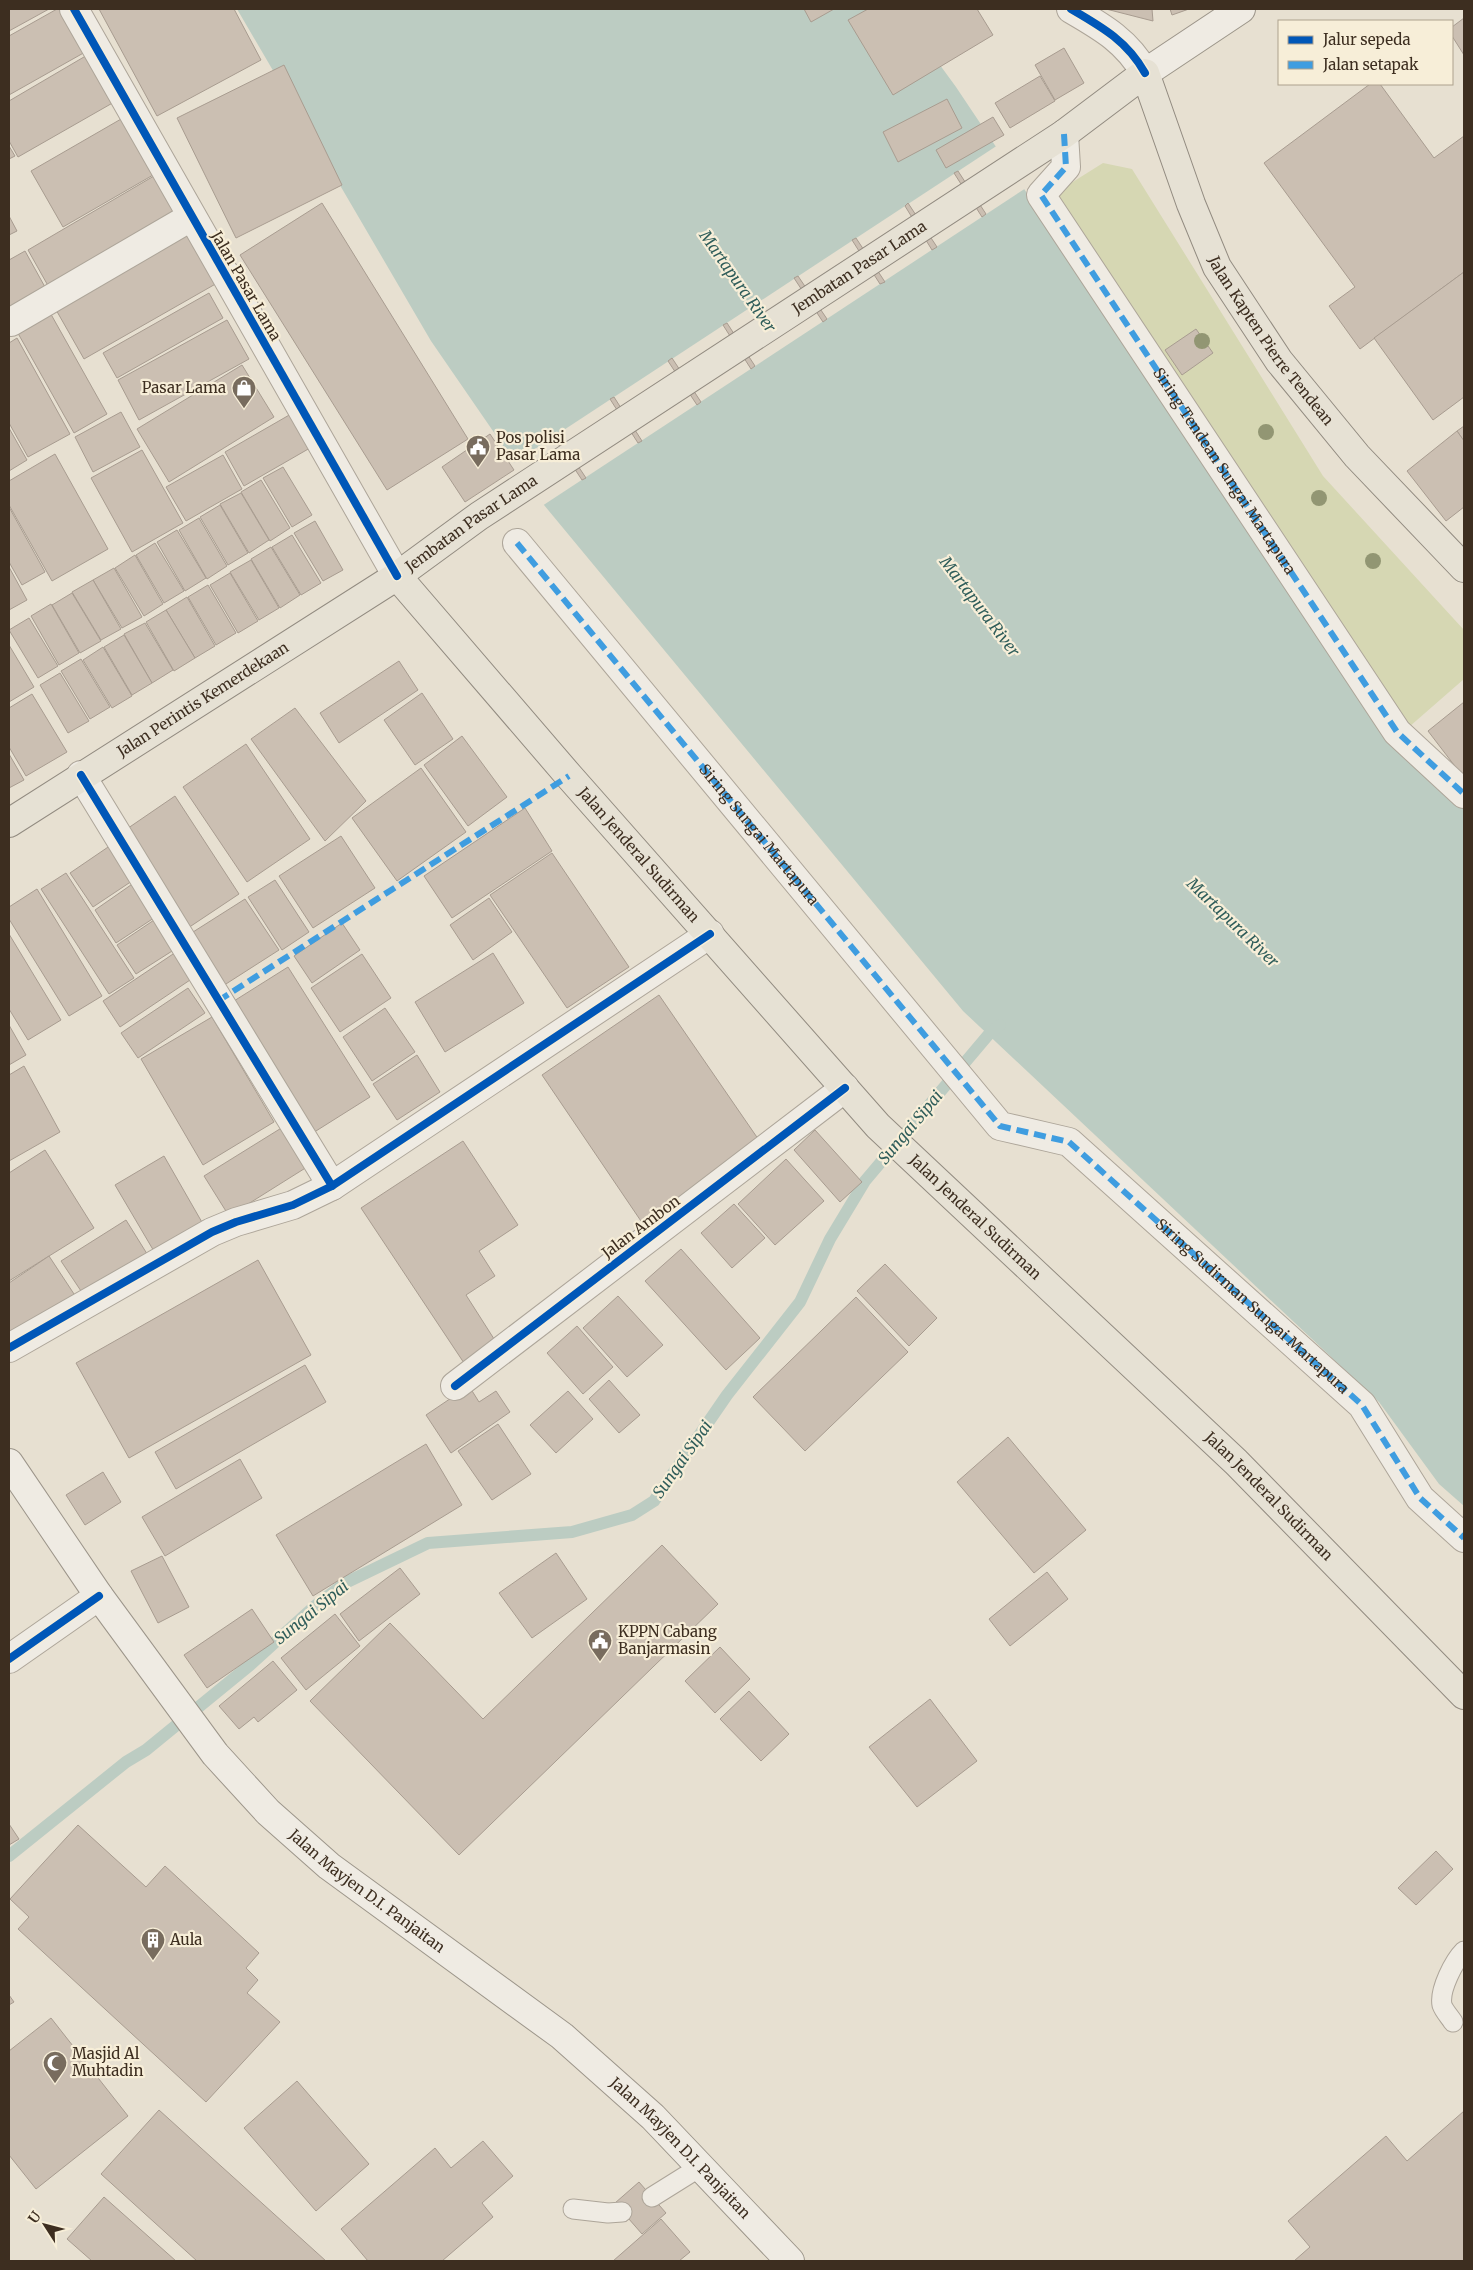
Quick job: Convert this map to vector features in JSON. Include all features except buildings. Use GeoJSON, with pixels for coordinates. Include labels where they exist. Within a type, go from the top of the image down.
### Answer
{"type":"FeatureCollection","features":[{"type":"Feature","properties":{"kind":"main road","name":"Jembatan Pasar Lama"},"geometry":{"type":"LineString","coordinates":[[397,576],[478,516],[1054,140],[1145,73]]}},
{"type":"Feature","properties":{"kind":"main road","name":"Jalan Kapten Pierre Tendean"},"geometry":{"type":"LineString","coordinates":[[1145,73],[1191,204],[1217,267],[1279,361],[1357,456],[1464,568]]}},
{"type":"Feature","properties":{"kind":"main road","name":"Jalan Perintis Kemerdekaan"},"geometry":{"type":"LineString","coordinates":[[9,823],[397,576]]}},
{"type":"Feature","properties":{"kind":"main road","name":"Jalan Jenderal Sudirman"},"geometry":{"type":"LineString","coordinates":[[397,576],[568,776],[710,934],[878,1126],[1236,1462],[1464,1695]]}},
{"type":"Feature","properties":{"kind":"street","name":"Jalan Pasar Lama"},"geometry":{"type":"LineString","coordinates":[[74,9],[397,576]]}},
{"type":"Feature","properties":{"kind":"street"},"geometry":{"type":"LineString","coordinates":[[1070,9],[1119,40],[1135,55],[1145,73],[1241,9]]}},
{"type":"Feature","properties":{"kind":"street","name":"Siring Tendean Sungai Martapura"},"geometry":{"type":"LineString","coordinates":[[1054,140],[1066,167],[1041,195],[1397,732],[1464,794]]}},
{"type":"Feature","properties":{"kind":"street"},"geometry":{"type":"LineString","coordinates":[[11,322],[191,217]]}},
{"type":"Feature","properties":{"kind":"street","name":"Siring Sungai Martapura"},"geometry":{"type":"LineString","coordinates":[[517,542],[1000,1126]]}},
{"type":"Feature","properties":{"kind":"street"},"geometry":{"type":"LineString","coordinates":[[81,776],[332,1186]]}},
{"type":"Feature","properties":{"kind":"street"},"geometry":{"type":"LineString","coordinates":[[9,1348],[212,1232],[236,1222],[293,1205],[332,1186],[710,934]]}},
{"type":"Feature","properties":{"kind":"street","name":"Jalan Ambon"},"geometry":{"type":"LineString","coordinates":[[454,1386],[845,1088]]}},
{"type":"Feature","properties":{"kind":"street","name":"Siring Sudirman Sungai Martapura"},"geometry":{"type":"LineString","coordinates":[[1000,1126],[1069,1142],[1076,1148],[1362,1405],[1420,1498],[1464,1538]]}},
{"type":"Feature","properties":{"kind":"street","name":"Jalan Mayjen D.I. Panjaitan"},"geometry":{"type":"LineString","coordinates":[[9,1463],[99,1596],[166,1687],[216,1754],[268,1812],[329,1866],[562,2036],[653,2117],[790,2261]]}},
{"type":"Feature","properties":{"kind":"street"},"geometry":{"type":"LineString","coordinates":[[9,1659],[99,1596]]}},
{"type":"Feature","properties":{"kind":"lane"},"geometry":{"type":"LineString","coordinates":[[1453,2022],[1442,2005],[1444,1986],[1458,1958],[1464,1951]]}},
{"type":"Feature","properties":{"kind":"lane"},"geometry":{"type":"LineString","coordinates":[[652,2197],[700,2167]]}},
{"type":"Feature","properties":{"kind":"lane"},"geometry":{"type":"LineString","coordinates":[[573,2209],[608,2213],[622,2212]]}},
{"type":"Feature","properties":{"kind":"green space"},"geometry":{"type":"Polygon","coordinates":[[[1103,163],[1132,169],[1323,476],[1464,630],[1464,679],[1409,727],[1052,195],[1103,163]]]}},
{"type":"Feature","properties":{"kind":"water","name":"Martapura River"},"geometry":{"type":"Polygon","coordinates":[[[237,9],[899,9],[956,87],[1390,737],[1464,807],[1464,1506],[1439,1484],[1379,1402],[963,1011],[544,505],[431,341],[237,9]]]}},
{"type":"Feature","properties":{"kind":"pier"},"geometry":{"type":"Polygon","coordinates":[[[998,145],[1026,188],[542,506],[512,464],[998,145]]]}},
{"type":"Feature","properties":{"kind":"waterway","name":"Sungai Sipai"},"geometry":{"type":"LineString","coordinates":[[9,1856],[126,1762],[146,1750],[250,1665],[315,1606],[345,1583],[428,1543],[572,1532],[632,1515],[654,1501],[727,1395],[800,1302],[830,1239],[865,1181],[989,1034],[1000,1025]]}},
{"type":"Feature","properties":{"kind":"marked path"},"geometry":{"type":"LineString","coordinates":[[1064,134],[1066,167],[1041,195],[1397,732],[1464,794]]}},
{"type":"Feature","properties":{"kind":"marked path"},"geometry":{"type":"LineString","coordinates":[[517,543],[1000,1126],[1069,1142],[1362,1405],[1420,1498],[1464,1538]]}},
{"type":"Feature","properties":{"kind":"marked path"},"geometry":{"type":"LineString","coordinates":[[218,1001],[569,776]]}},
{"type":"Feature","properties":{"kind":"cycle path"},"geometry":{"type":"LineString","coordinates":[[74,9],[397,576]]}},
{"type":"Feature","properties":{"kind":"cycle path"},"geometry":{"type":"LineString","coordinates":[[1071,9],[1122,43],[1145,73]]}},
{"type":"Feature","properties":{"kind":"cycle path"},"geometry":{"type":"LineString","coordinates":[[81,775],[332,1186]]}},
{"type":"Feature","properties":{"kind":"cycle path"},"geometry":{"type":"LineString","coordinates":[[9,1348],[212,1232],[236,1222],[293,1205],[332,1186],[710,934]]}},
{"type":"Feature","properties":{"kind":"cycle path"},"geometry":{"type":"LineString","coordinates":[[455,1386],[845,1088]]}},
{"type":"Feature","properties":{"kind":"cycle path"},"geometry":{"type":"LineString","coordinates":[[9,1659],[99,1596]]}},
{"type":"Feature","properties":{"kind":"place","name":"Pasar Lama"},"geometry":{"type":"Point","coordinates":[244,409]}},
{"type":"Feature","properties":{"kind":"place","name":"Pos polisi Pasar Lama"},"geometry":{"type":"Point","coordinates":[478,468]}},
{"type":"Feature","properties":{"kind":"place","name":"KPPN Cabang Banjarmasin"},"geometry":{"type":"Point","coordinates":[600,1662]}},
{"type":"Feature","properties":{"kind":"place","name":"Aula"},"geometry":{"type":"Point","coordinates":[153,1961]}},
{"type":"Feature","properties":{"kind":"place","name":"Masjid Al Muhtadin"},"geometry":{"type":"Point","coordinates":[55,2084]}}]}
